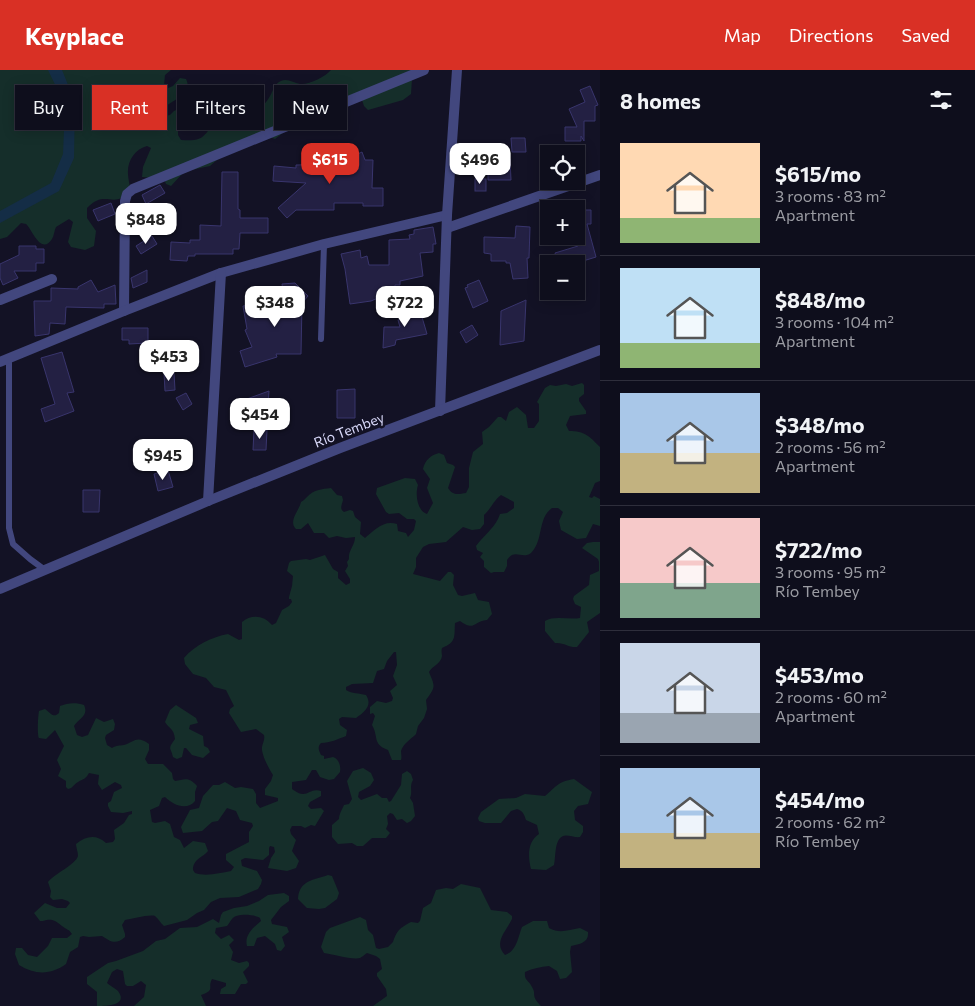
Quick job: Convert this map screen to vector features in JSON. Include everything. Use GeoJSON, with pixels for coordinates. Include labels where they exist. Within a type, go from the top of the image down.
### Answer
{"type":"FeatureCollection","features":[{"type":"Feature","properties":{"kind":"street"},"geometry":{"type":"LineString","coordinates":[[124,311],[125,201],[127,194],[142,186],[424,70]]}},
{"type":"Feature","properties":{"kind":"street"},"geometry":{"type":"LineString","coordinates":[[440,411],[446,228],[457,70]]}},
{"type":"Feature","properties":{"kind":"street"},"geometry":{"type":"LineString","coordinates":[[446,228],[600,176]]}},
{"type":"Feature","properties":{"kind":"street"},"geometry":{"type":"LineString","coordinates":[[4,360],[221,274],[324,244],[447,215]]}},
{"type":"Feature","properties":{"kind":"street"},"geometry":{"type":"LineString","coordinates":[[208,501],[221,274]]}},
{"type":"Feature","properties":{"kind":"street"},"geometry":{"type":"LineString","coordinates":[[0,300],[52,279]]}},
{"type":"Feature","properties":{"kind":"street","name":"Río Tembey"},"geometry":{"type":"LineString","coordinates":[[0,589],[208,501],[340,448],[600,350]]}},
{"type":"Feature","properties":{"kind":"lane"},"geometry":{"type":"LineString","coordinates":[[321,339],[324,244]]}},
{"type":"Feature","properties":{"kind":"lane"},"geometry":{"type":"LineString","coordinates":[[4,360],[9,528],[13,544],[45,570]]}},
{"type":"Feature","properties":{"kind":"green space"},"geometry":{"type":"Polygon","coordinates":[[[0,70],[171,70],[165,75],[164,85],[92,85],[92,130],[167,130],[167,116],[177,110],[177,130],[181,140],[196,140],[204,136],[209,130],[264,130],[264,105],[274,87],[274,130],[288,130],[275,139],[270,137],[218,159],[210,166],[182,174],[171,186],[166,184],[164,179],[142,177],[143,167],[151,148],[147,146],[135,153],[130,160],[128,169],[130,190],[119,199],[99,200],[87,208],[87,218],[96,231],[94,246],[85,250],[71,247],[68,242],[73,222],[69,219],[56,227],[53,238],[44,245],[37,240],[26,224],[21,223],[7,237],[0,239],[0,70]]]}},
{"type":"Feature","properties":{"kind":"green space"},"geometry":{"type":"Polygon","coordinates":[[[331,70],[421,70],[412,79],[411,94],[403,100],[368,110],[364,106],[361,97],[347,103],[347,85],[276,85],[283,80],[300,84],[312,82],[331,70]]]}},
{"type":"Feature","properties":{"kind":"green space"},"geometry":{"type":"Polygon","coordinates":[[[180,78],[186,79],[188,85],[177,85],[177,99],[167,106],[167,87],[173,86],[180,78]]]}},
{"type":"Feature","properties":{"kind":"green space"},"geometry":{"type":"Polygon","coordinates":[[[582,383],[584,385],[584,394],[579,398],[579,401],[586,414],[570,416],[566,425],[569,431],[586,435],[600,447],[600,481],[595,483],[589,497],[592,498],[594,496],[600,499],[600,526],[593,524],[586,538],[577,539],[561,530],[559,521],[563,512],[558,508],[552,508],[544,518],[538,542],[531,553],[528,555],[513,555],[507,560],[504,572],[491,573],[484,567],[484,561],[480,557],[483,553],[477,550],[476,546],[493,527],[500,514],[507,513],[514,508],[514,502],[501,495],[484,515],[484,524],[480,529],[472,530],[463,527],[446,542],[429,544],[423,547],[416,558],[416,567],[413,574],[440,581],[448,572],[451,572],[454,575],[453,585],[458,595],[475,593],[478,600],[489,602],[492,614],[487,620],[471,626],[460,621],[455,623],[452,641],[442,648],[441,659],[429,672],[434,686],[426,700],[427,709],[416,734],[402,748],[401,760],[392,760],[388,750],[378,743],[372,725],[375,716],[373,713],[370,714],[370,707],[377,701],[386,703],[392,701],[393,698],[390,691],[397,685],[393,676],[397,665],[396,652],[394,652],[384,669],[377,671],[373,683],[352,684],[346,687],[346,690],[353,693],[366,695],[369,702],[368,706],[356,718],[342,717],[339,719],[340,725],[347,730],[346,736],[331,742],[321,743],[319,746],[324,759],[333,757],[337,759],[340,765],[340,772],[334,779],[329,780],[320,777],[316,770],[312,770],[306,780],[292,782],[292,789],[301,794],[317,790],[321,791],[321,796],[310,802],[308,806],[311,809],[321,808],[324,811],[315,826],[311,825],[305,828],[292,826],[290,830],[296,840],[292,851],[299,861],[296,868],[287,871],[268,868],[275,852],[274,847],[270,846],[269,855],[263,860],[245,858],[241,860],[242,866],[257,871],[262,880],[258,889],[239,897],[220,898],[211,902],[204,910],[187,920],[164,926],[155,916],[125,920],[122,925],[125,937],[116,942],[102,936],[80,937],[78,947],[70,952],[66,964],[49,972],[31,971],[19,965],[15,954],[16,948],[22,948],[28,955],[37,957],[48,946],[52,938],[67,938],[72,934],[54,920],[40,921],[34,913],[45,903],[57,908],[66,908],[70,903],[62,899],[53,900],[50,897],[51,891],[48,882],[76,859],[78,856],[76,844],[91,837],[98,838],[106,843],[113,842],[115,839],[114,830],[132,814],[132,811],[123,813],[111,812],[108,803],[111,801],[114,792],[122,788],[121,785],[115,782],[102,790],[98,784],[99,775],[89,773],[71,788],[68,789],[66,787],[66,781],[58,776],[61,769],[57,760],[64,746],[55,730],[46,739],[39,738],[39,711],[45,709],[57,715],[60,706],[72,703],[81,704],[84,705],[85,712],[83,717],[74,726],[77,735],[82,737],[88,735],[96,718],[104,722],[113,719],[115,724],[114,730],[106,735],[105,738],[107,745],[112,748],[136,740],[145,741],[149,744],[149,750],[145,759],[148,764],[163,764],[172,773],[175,781],[188,780],[197,786],[195,801],[188,806],[180,806],[165,797],[162,798],[159,806],[150,810],[152,822],[165,821],[170,824],[174,837],[180,840],[184,848],[193,841],[205,843],[208,851],[193,866],[195,873],[208,875],[231,871],[234,867],[226,860],[226,854],[249,842],[249,832],[253,826],[252,823],[240,820],[236,811],[227,808],[218,821],[212,822],[202,831],[183,833],[181,827],[190,810],[199,808],[203,796],[213,785],[225,782],[235,788],[253,789],[256,794],[256,803],[260,808],[278,801],[278,798],[265,795],[265,789],[273,775],[263,753],[264,735],[256,729],[241,732],[229,713],[230,709],[234,706],[226,690],[214,687],[206,678],[193,674],[185,664],[184,658],[199,645],[216,637],[228,634],[239,640],[242,639],[242,622],[246,619],[257,617],[265,619],[272,625],[276,623],[282,610],[292,602],[289,597],[293,576],[287,571],[291,561],[310,560],[325,555],[333,569],[338,572],[338,578],[346,585],[350,583],[350,579],[345,571],[355,537],[337,536],[329,538],[324,533],[314,533],[308,523],[301,529],[296,529],[294,526],[294,519],[301,502],[312,493],[321,489],[331,488],[337,495],[342,496],[342,510],[344,512],[353,511],[355,517],[361,522],[360,534],[365,538],[379,526],[388,523],[397,524],[398,531],[406,533],[408,537],[414,530],[416,521],[414,519],[407,519],[399,513],[389,514],[386,512],[376,494],[377,488],[405,478],[415,479],[418,485],[417,497],[419,506],[427,514],[433,503],[427,488],[430,479],[423,469],[429,458],[439,453],[444,455],[447,463],[455,467],[448,488],[454,493],[466,493],[469,487],[469,468],[473,452],[483,444],[482,432],[498,417],[506,421],[509,412],[517,407],[526,415],[528,428],[534,428],[539,421],[539,404],[537,402],[545,388],[550,385],[566,384],[572,386],[582,383]]]}},
{"type":"Feature","properties":{"kind":"green space"},"geometry":{"type":"Polygon","coordinates":[[[600,542],[600,613],[587,622],[589,632],[577,647],[555,643],[545,631],[545,621],[553,618],[580,618],[581,607],[575,604],[574,596],[589,585],[590,575],[599,571],[598,559],[582,548],[587,543],[600,542]]]}},
{"type":"Feature","properties":{"kind":"green space"},"geometry":{"type":"Polygon","coordinates":[[[176,705],[196,718],[198,723],[190,725],[189,729],[203,736],[204,746],[210,752],[203,758],[192,755],[186,748],[184,748],[182,757],[177,759],[173,757],[170,747],[175,739],[165,722],[170,710],[176,705]]]}},
{"type":"Feature","properties":{"kind":"green space"},"geometry":{"type":"Polygon","coordinates":[[[363,768],[371,773],[374,780],[370,786],[359,792],[358,797],[361,800],[377,794],[382,798],[387,798],[389,802],[391,801],[401,785],[402,774],[407,771],[411,774],[413,780],[410,798],[413,803],[415,816],[407,823],[402,819],[397,820],[390,813],[387,816],[388,824],[386,829],[390,833],[386,838],[372,838],[363,846],[357,846],[352,843],[338,844],[332,837],[332,825],[339,819],[344,805],[349,804],[352,799],[347,781],[353,771],[363,768]]]}},
{"type":"Feature","properties":{"kind":"green space"},"geometry":{"type":"Polygon","coordinates":[[[574,779],[592,792],[588,804],[578,806],[574,811],[575,820],[583,826],[583,832],[580,837],[563,836],[560,838],[554,865],[546,870],[531,869],[529,860],[530,845],[539,834],[537,825],[526,820],[521,811],[517,809],[511,811],[501,823],[479,821],[478,818],[481,812],[499,799],[516,798],[525,794],[545,796],[561,783],[574,779]]]}},
{"type":"Feature","properties":{"kind":"green space"},"geometry":{"type":"Polygon","coordinates":[[[328,875],[332,876],[339,893],[337,899],[325,908],[307,908],[298,899],[301,888],[308,882],[328,875]]]}},
{"type":"Feature","properties":{"kind":"green space"},"geometry":{"type":"Polygon","coordinates":[[[461,884],[480,888],[491,910],[507,912],[512,916],[500,942],[505,955],[515,947],[522,927],[533,921],[547,921],[549,928],[557,931],[580,928],[588,932],[585,941],[571,946],[572,972],[566,978],[560,979],[557,971],[549,966],[525,972],[525,977],[541,1006],[373,1006],[387,996],[386,989],[377,976],[377,973],[382,969],[380,959],[367,953],[360,958],[347,958],[324,953],[321,947],[326,932],[330,928],[360,917],[366,920],[368,930],[373,935],[376,948],[388,947],[402,928],[411,922],[418,923],[420,921],[423,908],[431,903],[436,890],[453,889],[461,884]]]}},
{"type":"Feature","properties":{"kind":"green space"},"geometry":{"type":"Polygon","coordinates":[[[284,893],[289,896],[289,901],[281,907],[271,920],[272,924],[287,927],[289,932],[282,937],[285,946],[281,951],[277,950],[275,944],[265,936],[257,938],[254,946],[247,946],[248,935],[261,921],[260,918],[245,915],[237,916],[227,926],[216,928],[215,933],[221,939],[229,935],[234,940],[229,945],[233,952],[231,960],[239,963],[247,961],[249,963],[249,966],[243,972],[248,982],[241,984],[235,994],[220,994],[221,989],[226,986],[226,983],[212,979],[210,990],[201,995],[206,1006],[134,1006],[144,997],[146,985],[141,981],[133,986],[127,986],[123,971],[117,969],[112,972],[107,983],[118,991],[121,996],[120,1000],[115,1004],[97,1006],[97,992],[87,984],[87,977],[108,963],[143,951],[156,941],[165,939],[180,928],[197,927],[213,919],[219,923],[223,912],[247,906],[268,895],[284,893]]]}},
{"type":"Feature","properties":{"kind":"water"},"geometry":{"type":"Polygon","coordinates":[[[48,70],[62,70],[68,85],[55,85],[48,70]]]}},
{"type":"Feature","properties":{"kind":"water"},"geometry":{"type":"Polygon","coordinates":[[[64,130],[74,130],[74,158],[59,191],[0,223],[0,211],[51,183],[63,154],[64,130]]]}},
{"type":"Feature","properties":{"kind":"building"},"geometry":{"type":"Polygon","coordinates":[[[590,86],[598,105],[595,106],[595,121],[584,121],[584,141],[581,136],[581,141],[565,141],[565,127],[577,127],[569,109],[585,102],[580,90],[590,86]]]}},
{"type":"Feature","properties":{"kind":"building"},"geometry":{"type":"Polygon","coordinates":[[[511,138],[525,138],[526,152],[512,152],[511,138]]]}},
{"type":"Feature","properties":{"kind":"building"},"geometry":{"type":"Polygon","coordinates":[[[362,152],[365,160],[373,160],[372,188],[383,188],[383,206],[363,206],[363,203],[334,203],[334,210],[296,210],[287,218],[278,208],[306,183],[273,181],[274,166],[296,168],[296,165],[335,164],[362,152]]]}},
{"type":"Feature","properties":{"kind":"building"},"geometry":{"type":"Polygon","coordinates":[[[488,159],[510,159],[511,180],[488,180],[488,159]]]}},
{"type":"Feature","properties":{"kind":"building"},"geometry":{"type":"Polygon","coordinates":[[[222,172],[238,172],[238,209],[240,210],[240,218],[268,218],[268,233],[240,233],[239,249],[233,249],[233,254],[195,254],[195,256],[188,256],[187,261],[170,260],[171,242],[190,243],[190,240],[200,240],[200,225],[221,226],[222,172]]]}},
{"type":"Feature","properties":{"kind":"building"},"geometry":{"type":"Polygon","coordinates":[[[475,179],[486,179],[486,191],[475,191],[475,179]]]}},
{"type":"Feature","properties":{"kind":"building"},"geometry":{"type":"Polygon","coordinates":[[[160,185],[165,193],[146,204],[142,195],[160,185]]]}},
{"type":"Feature","properties":{"kind":"building"},"geometry":{"type":"Polygon","coordinates":[[[111,203],[115,214],[98,221],[93,210],[111,203]]]}},
{"type":"Feature","properties":{"kind":"building"},"geometry":{"type":"Polygon","coordinates":[[[585,210],[591,210],[591,224],[587,224],[596,257],[585,260],[585,255],[556,255],[555,253],[585,245],[585,210]]]}},
{"type":"Feature","properties":{"kind":"building"},"geometry":{"type":"Polygon","coordinates":[[[516,226],[530,227],[529,258],[527,258],[528,278],[513,279],[510,263],[506,263],[506,261],[491,261],[491,254],[484,253],[484,237],[515,238],[516,226]]]}},
{"type":"Feature","properties":{"kind":"building"},"geometry":{"type":"Polygon","coordinates":[[[433,227],[436,244],[433,244],[433,252],[420,253],[423,276],[400,281],[400,285],[395,285],[395,291],[371,301],[350,304],[341,254],[360,250],[361,258],[367,256],[369,265],[389,265],[389,240],[410,239],[409,235],[414,234],[414,230],[433,227]]]}},
{"type":"Feature","properties":{"kind":"building"},"geometry":{"type":"Polygon","coordinates":[[[152,236],[157,244],[141,254],[136,246],[152,236]]]}},
{"type":"Feature","properties":{"kind":"building"},"geometry":{"type":"Polygon","coordinates":[[[19,246],[36,246],[36,249],[44,249],[44,263],[36,263],[36,271],[14,271],[18,278],[3,285],[0,278],[0,264],[19,255],[19,246]]]}},
{"type":"Feature","properties":{"kind":"building"},"geometry":{"type":"Polygon","coordinates":[[[147,270],[147,282],[133,288],[131,278],[147,270]]]}},
{"type":"Feature","properties":{"kind":"building"},"geometry":{"type":"Polygon","coordinates":[[[91,280],[98,292],[115,285],[116,304],[104,304],[104,308],[66,307],[65,324],[50,323],[49,334],[35,336],[34,301],[51,301],[51,288],[78,289],[78,287],[91,280]]]}},
{"type":"Feature","properties":{"kind":"building"},"geometry":{"type":"Polygon","coordinates":[[[479,280],[488,301],[473,308],[465,288],[468,287],[467,285],[479,280]]]}},
{"type":"Feature","properties":{"kind":"building"},"geometry":{"type":"Polygon","coordinates":[[[295,283],[308,296],[302,303],[301,354],[276,354],[277,357],[245,367],[240,351],[252,347],[245,330],[247,329],[243,306],[261,303],[262,311],[286,311],[282,284],[295,283]]]}},
{"type":"Feature","properties":{"kind":"building"},"geometry":{"type":"Polygon","coordinates":[[[526,300],[524,341],[500,345],[501,311],[526,300]]]}},
{"type":"Feature","properties":{"kind":"building"},"geometry":{"type":"Polygon","coordinates":[[[419,307],[427,334],[396,340],[395,345],[383,348],[384,327],[400,327],[398,320],[402,319],[400,314],[419,307]]]}},
{"type":"Feature","properties":{"kind":"building"},"geometry":{"type":"Polygon","coordinates":[[[472,325],[478,335],[466,343],[460,332],[472,325]]]}},
{"type":"Feature","properties":{"kind":"building"},"geometry":{"type":"Polygon","coordinates":[[[122,328],[148,328],[148,343],[129,344],[129,340],[122,340],[122,328]]]}},
{"type":"Feature","properties":{"kind":"building"},"geometry":{"type":"Polygon","coordinates":[[[62,352],[74,392],[67,393],[74,411],[45,422],[41,409],[55,404],[41,358],[62,352]]]}},
{"type":"Feature","properties":{"kind":"building"},"geometry":{"type":"Polygon","coordinates":[[[164,373],[174,373],[175,390],[165,391],[164,373]]]}},
{"type":"Feature","properties":{"kind":"building"},"geometry":{"type":"Polygon","coordinates":[[[355,389],[355,418],[337,418],[337,390],[355,389]]]}},
{"type":"Feature","properties":{"kind":"building"},"geometry":{"type":"Polygon","coordinates":[[[269,391],[268,405],[258,408],[259,411],[238,418],[233,404],[269,391]]]}},
{"type":"Feature","properties":{"kind":"building"},"geometry":{"type":"Polygon","coordinates":[[[186,393],[192,404],[183,410],[176,398],[186,393]]]}},
{"type":"Feature","properties":{"kind":"building"},"geometry":{"type":"Polygon","coordinates":[[[254,430],[267,430],[266,450],[253,450],[254,430]]]}},
{"type":"Feature","properties":{"kind":"building"},"geometry":{"type":"Polygon","coordinates":[[[168,470],[173,487],[158,491],[154,474],[168,470]]]}},
{"type":"Feature","properties":{"kind":"building"},"geometry":{"type":"Polygon","coordinates":[[[83,490],[100,490],[99,512],[83,512],[83,490]]]}}]}
